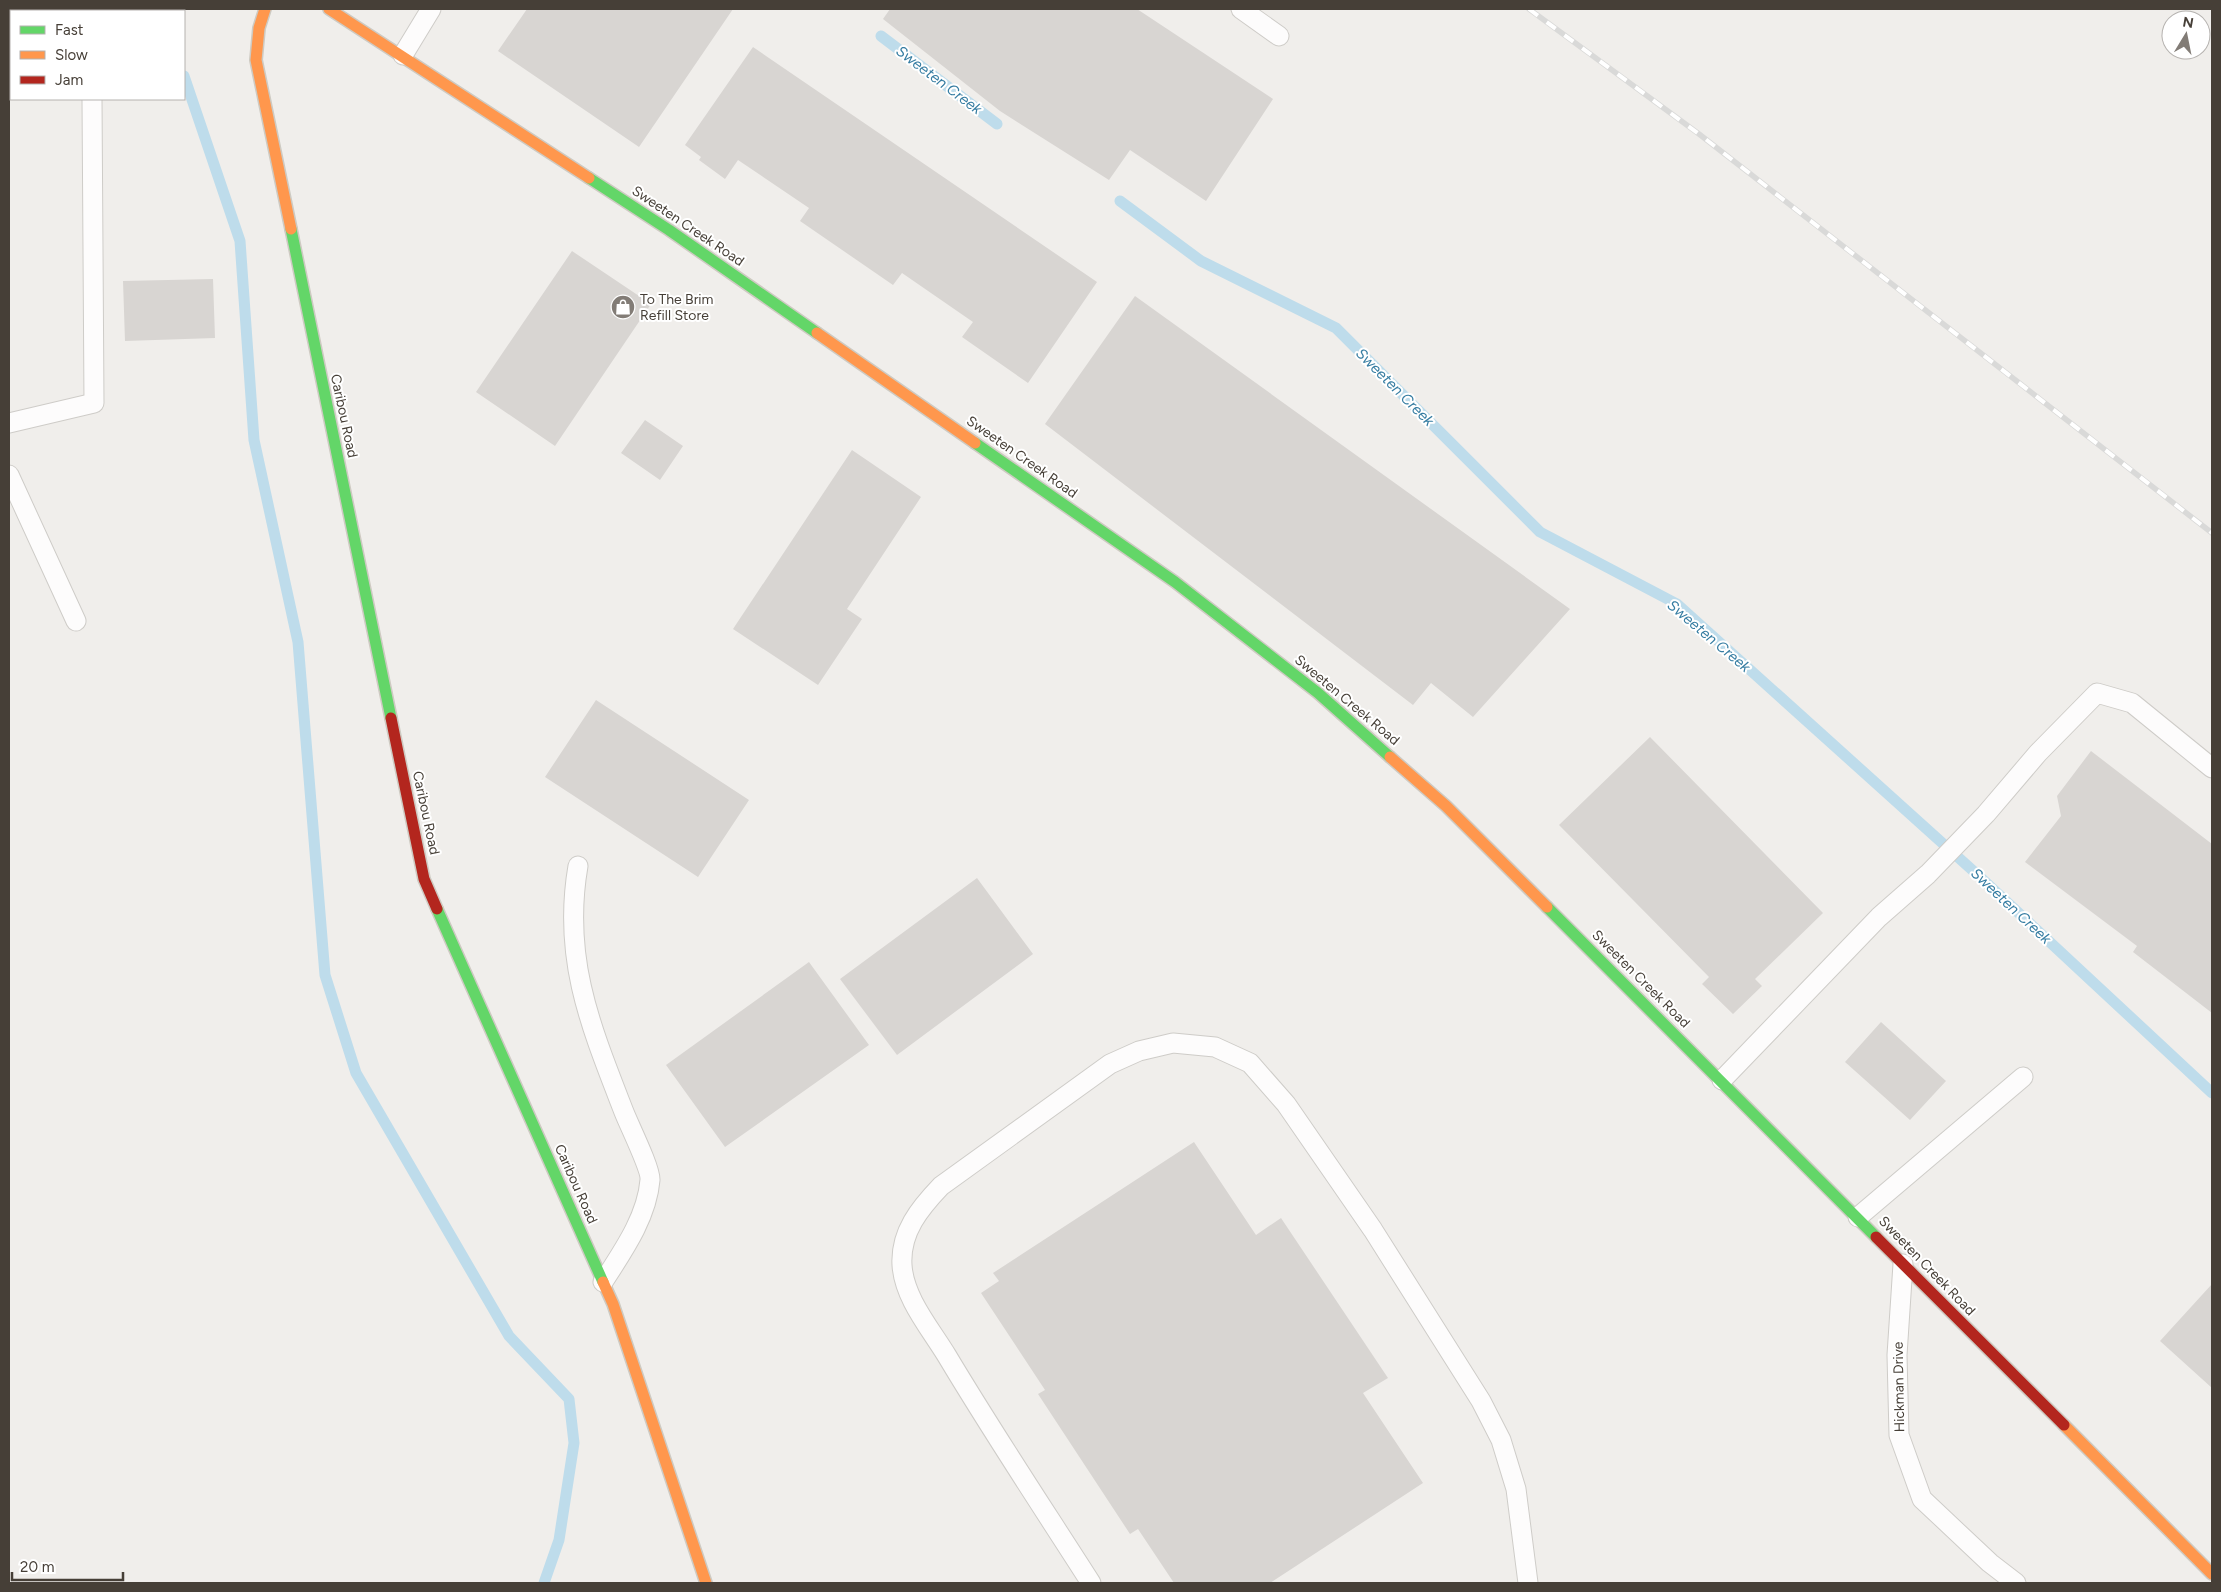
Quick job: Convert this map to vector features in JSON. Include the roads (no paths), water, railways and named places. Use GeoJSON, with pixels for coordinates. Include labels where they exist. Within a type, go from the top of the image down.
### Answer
{"type":"FeatureCollection","features":[{"type":"Feature","properties":{"kind":"main road","name":"Caribou Road"},"geometry":{"type":"LineString","coordinates":[[265,9],[258,28],[256,60],[424,879],[613,1304],[706,1583]]}},
{"type":"Feature","properties":{"kind":"main road","name":"Sweeten Creek Road"},"geometry":{"type":"LineString","coordinates":[[329,9],[403,55],[669,230],[1175,582],[1318,693],[1446,806],[1722,1080],[2212,1574]]}},
{"type":"Feature","properties":{"kind":"lane"},"geometry":{"type":"LineString","coordinates":[[403,55],[431,9]]}},
{"type":"Feature","properties":{"kind":"lane"},"geometry":{"type":"LineString","coordinates":[[1241,9],[1279,36]]}},
{"type":"Feature","properties":{"kind":"lane"},"geometry":{"type":"LineString","coordinates":[[9,424],[94,403],[92,100]]}},
{"type":"Feature","properties":{"kind":"lane"},"geometry":{"type":"LineString","coordinates":[[9,475],[76,621]]}},
{"type":"Feature","properties":{"kind":"lane"},"geometry":{"type":"LineString","coordinates":[[1722,1080],[1878,917],[1928,874],[1986,814],[2038,753],[2097,693],[2132,703],[2212,768]]}},
{"type":"Feature","properties":{"kind":"lane"},"geometry":{"type":"LineString","coordinates":[[578,866],[573,915],[573,943],[583,999],[650,1178],[643,1210],[627,1245],[603,1282]]}},
{"type":"Feature","properties":{"kind":"lane"},"geometry":{"type":"LineString","coordinates":[[1092,1583],[978,1408],[907,1290],[902,1264],[906,1236],[920,1209],[941,1186],[1110,1064],[1139,1051],[1173,1043],[1214,1047],[1250,1063],[1286,1104],[1373,1230],[1481,1401],[1501,1440],[1516,1489],[1528,1583]]}},
{"type":"Feature","properties":{"kind":"lane"},"geometry":{"type":"LineString","coordinates":[[1858,1217],[2023,1077]]}},
{"type":"Feature","properties":{"kind":"lane","name":"Hickman Drive"},"geometry":{"type":"LineString","coordinates":[[1903,1264],[1897,1355],[1899,1435],[1922,1499],[1990,1563],[2016,1583]]}},
{"type":"Feature","properties":{"kind":"waterway","name":"Sweeten Creek"},"geometry":{"type":"LineString","coordinates":[[881,36],[997,124]]}},
{"type":"Feature","properties":{"kind":"waterway"},"geometry":{"type":"LineString","coordinates":[[185,79],[240,241],[254,440],[298,642],[325,975],[356,1073],[509,1336],[569,1399],[574,1443],[559,1540],[544,1583]]}},
{"type":"Feature","properties":{"kind":"waterway","name":"Sweeten Creek"},"geometry":{"type":"LineString","coordinates":[[1120,201],[1201,261],[1336,328],[1540,532],[1677,604],[1980,877],[2212,1093]]}},
{"type":"Feature","properties":{"kind":"railway"},"geometry":{"type":"LineString","coordinates":[[1529,9],[1699,134],[2212,533]]}},
{"type":"Feature","properties":{"kind":"place","name":"To The Brim Refill Store"},"geometry":{"type":"Point","coordinates":[623,307]}}]}
